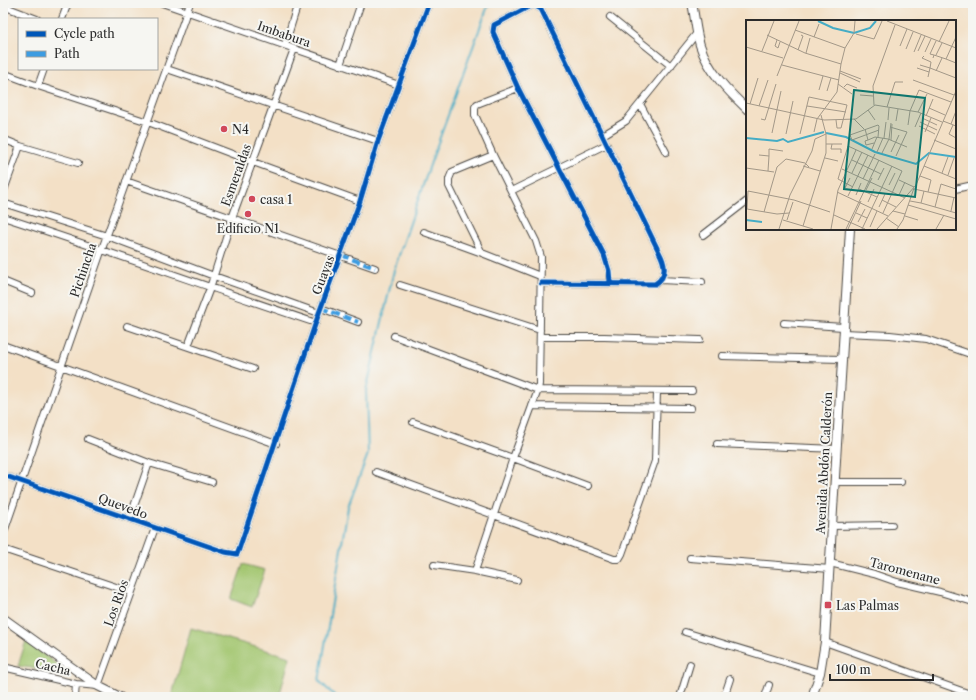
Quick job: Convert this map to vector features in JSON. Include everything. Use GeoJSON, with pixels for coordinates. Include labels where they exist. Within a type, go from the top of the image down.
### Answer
{"type":"FeatureCollection","features":[{"type":"Feature","properties":{"kind":"street"},"geometry":{"type":"LineString","coordinates":[[62,18],[68,3]]}},
{"type":"Feature","properties":{"kind":"street","name":"Imbabura"},"geometry":{"type":"LineString","coordinates":[[162,3],[399,85]]}},
{"type":"Feature","properties":{"kind":"street","name":"Pichincha"},"geometry":{"type":"LineString","coordinates":[[3,535],[102,249],[188,13],[190,3]]}},
{"type":"Feature","properties":{"kind":"street"},"geometry":{"type":"LineString","coordinates":[[285,45],[298,3]]}},
{"type":"Feature","properties":{"kind":"street"},"geometry":{"type":"LineString","coordinates":[[340,65],[361,3]]}},
{"type":"Feature","properties":{"kind":"street","name":"Guayas"},"geometry":{"type":"LineString","coordinates":[[236,554],[276,444],[320,310],[360,201],[378,141],[429,3]]}},
{"type":"Feature","properties":{"kind":"street"},"geometry":{"type":"LineString","coordinates":[[692,3],[701,47],[709,64],[726,89],[746,108]]}},
{"type":"Feature","properties":{"kind":"street"},"geometry":{"type":"LineString","coordinates":[[424,232],[482,253],[540,279],[655,284],[660,280],[664,270],[663,259],[541,9],[536,6],[532,5],[494,25],[493,32],[518,88],[604,255],[609,271],[610,282]]}},
{"type":"Feature","properties":{"kind":"street"},"geometry":{"type":"LineString","coordinates":[[3,6],[34,18]]}},
{"type":"Feature","properties":{"kind":"street"},"geometry":{"type":"LineString","coordinates":[[610,17],[671,66]]}},
{"type":"Feature","properties":{"kind":"street"},"geometry":{"type":"LineString","coordinates":[[603,135],[626,121],[698,33]]}},
{"type":"Feature","properties":{"kind":"street","name":"Esmeraldas"},"geometry":{"type":"LineString","coordinates":[[214,276],[232,218],[294,49]]}},
{"type":"Feature","properties":{"kind":"street"},"geometry":{"type":"LineString","coordinates":[[167,69],[378,141]]}},
{"type":"Feature","properties":{"kind":"street"},"geometry":{"type":"LineString","coordinates":[[38,86],[44,70]]}},
{"type":"Feature","properties":{"kind":"street"},"geometry":{"type":"LineString","coordinates":[[3,73],[148,122],[252,164],[360,201]]}},
{"type":"Feature","properties":{"kind":"street"},"geometry":{"type":"LineString","coordinates":[[475,572],[513,458],[538,390],[541,257],[475,115],[474,107],[477,104],[518,88]]}},
{"type":"Feature","properties":{"kind":"street"},"geometry":{"type":"LineString","coordinates":[[640,104],[666,152]]}},
{"type":"Feature","properties":{"kind":"street"},"geometry":{"type":"LineString","coordinates":[[3,139],[20,146],[78,163]]}},
{"type":"Feature","properties":{"kind":"street"},"geometry":{"type":"LineString","coordinates":[[511,191],[607,144]]}},
{"type":"Feature","properties":{"kind":"street"},"geometry":{"type":"LineString","coordinates":[[3,193],[20,146]]}},
{"type":"Feature","properties":{"kind":"street"},"geometry":{"type":"LineString","coordinates":[[482,253],[449,186],[449,179],[450,175],[456,170],[493,155]]}},
{"type":"Feature","properties":{"kind":"street"},"geometry":{"type":"LineString","coordinates":[[126,181],[375,268]]}},
{"type":"Feature","properties":{"kind":"street"},"geometry":{"type":"LineString","coordinates":[[956,189],[973,185]]}},
{"type":"Feature","properties":{"kind":"street"},"geometry":{"type":"LineString","coordinates":[[703,235],[746,202]]}},
{"type":"Feature","properties":{"kind":"street"},"geometry":{"type":"LineString","coordinates":[[3,203],[107,236],[214,276],[358,322]]}},
{"type":"Feature","properties":{"kind":"street"},"geometry":{"type":"LineString","coordinates":[[3,217],[102,249],[210,288],[316,323]]}},
{"type":"Feature","properties":{"kind":"street","name":"Avenida Abdón Calderón"},"geometry":{"type":"LineString","coordinates":[[812,697],[820,673],[825,642],[850,230]]}},
{"type":"Feature","properties":{"kind":"street"},"geometry":{"type":"LineString","coordinates":[[188,346],[214,276]]}},
{"type":"Feature","properties":{"kind":"street"},"geometry":{"type":"LineString","coordinates":[[660,280],[702,282]]}},
{"type":"Feature","properties":{"kind":"street"},"geometry":{"type":"LineString","coordinates":[[3,281],[32,293]]}},
{"type":"Feature","properties":{"kind":"street"},"geometry":{"type":"LineString","coordinates":[[400,285],[540,330]]}},
{"type":"Feature","properties":{"kind":"street"},"geometry":{"type":"LineString","coordinates":[[784,323],[926,340],[973,355]]}},
{"type":"Feature","properties":{"kind":"street"},"geometry":{"type":"LineString","coordinates":[[127,326],[253,368]]}},
{"type":"Feature","properties":{"kind":"street"},"geometry":{"type":"LineString","coordinates":[[394,336],[538,390],[692,392]]}},
{"type":"Feature","properties":{"kind":"street"},"geometry":{"type":"LineString","coordinates":[[540,337],[700,340]]}},
{"type":"Feature","properties":{"kind":"street"},"geometry":{"type":"LineString","coordinates":[[3,345],[276,444]]}},
{"type":"Feature","properties":{"kind":"street"},"geometry":{"type":"LineString","coordinates":[[722,356],[842,358]]}},
{"type":"Feature","properties":{"kind":"street"},"geometry":{"type":"LineString","coordinates":[[376,472],[614,559],[619,559],[655,461],[657,392]]}},
{"type":"Feature","properties":{"kind":"street"},"geometry":{"type":"LineString","coordinates":[[532,406],[691,408]]}},
{"type":"Feature","properties":{"kind":"street"},"geometry":{"type":"LineString","coordinates":[[412,422],[588,486]]}},
{"type":"Feature","properties":{"kind":"street"},"geometry":{"type":"LineString","coordinates":[[88,439],[149,463],[212,482]]}},
{"type":"Feature","properties":{"kind":"street"},"geometry":{"type":"LineString","coordinates":[[717,444],[836,449]]}},
{"type":"Feature","properties":{"kind":"street"},"geometry":{"type":"LineString","coordinates":[[130,518],[149,463]]}},
{"type":"Feature","properties":{"kind":"street","name":"Quevedo"},"geometry":{"type":"LineString","coordinates":[[3,475],[225,552],[236,554]]}},
{"type":"Feature","properties":{"kind":"street"},"geometry":{"type":"LineString","coordinates":[[835,482],[901,482]]}},
{"type":"Feature","properties":{"kind":"street"},"geometry":{"type":"LineString","coordinates":[[832,526],[892,524]]}},
{"type":"Feature","properties":{"kind":"street","name":"Los Rìos"},"geometry":{"type":"LineString","coordinates":[[98,686],[155,528]]}},
{"type":"Feature","properties":{"kind":"street"},"geometry":{"type":"LineString","coordinates":[[3,549],[131,592]]}},
{"type":"Feature","properties":{"kind":"street","name":"Taromenane"},"geometry":{"type":"LineString","coordinates":[[690,558],[830,566],[874,574],[897,582],[940,592],[973,602]]}},
{"type":"Feature","properties":{"kind":"street"},"geometry":{"type":"LineString","coordinates":[[434,565],[517,580]]}},
{"type":"Feature","properties":{"kind":"street"},"geometry":{"type":"LineString","coordinates":[[3,618],[98,686],[120,697]]}},
{"type":"Feature","properties":{"kind":"street"},"geometry":{"type":"LineString","coordinates":[[685,632],[820,673]]}},
{"type":"Feature","properties":{"kind":"street"},"geometry":{"type":"LineString","coordinates":[[825,642],[973,695]]}},
{"type":"Feature","properties":{"kind":"street"},"geometry":{"type":"LineString","coordinates":[[680,697],[690,664]]}},
{"type":"Feature","properties":{"kind":"street","name":"Cacha"},"geometry":{"type":"LineString","coordinates":[[3,667],[76,684],[98,686]]}},
{"type":"Feature","properties":{"kind":"street"},"geometry":{"type":"LineString","coordinates":[[724,697],[730,678]]}},
{"type":"Feature","properties":{"kind":"street"},"geometry":{"type":"LineString","coordinates":[[75,697],[76,684]]}},
{"type":"Feature","properties":{"kind":"street"},"geometry":{"type":"LineString","coordinates":[[766,697],[769,685]]}},
{"type":"Feature","properties":{"kind":"green space"},"geometry":{"type":"Polygon","coordinates":[[[243,564],[265,570],[252,607],[231,599],[243,564]]]}},
{"type":"Feature","properties":{"kind":"green space"},"geometry":{"type":"Polygon","coordinates":[[[191,628],[290,657],[279,697],[179,697],[172,695],[191,628]]]}},
{"type":"Feature","properties":{"kind":"green space"},"geometry":{"type":"Polygon","coordinates":[[[26,641],[70,674],[18,666],[26,641]]]}},
{"type":"Feature","properties":{"kind":"waterway"},"geometry":{"type":"LineString","coordinates":[[336,697],[319,681],[348,507],[368,454],[366,391],[394,270],[431,162],[489,3]]}},
{"type":"Feature","properties":{"kind":"marked path"},"geometry":{"type":"LineString","coordinates":[[341,255],[375,268]]}},
{"type":"Feature","properties":{"kind":"marked path"},"geometry":{"type":"LineString","coordinates":[[321,308],[358,322]]}},
{"type":"Feature","properties":{"kind":"cycle path"},"geometry":{"type":"LineString","coordinates":[[3,475],[225,552],[237,554],[319,313],[360,201],[378,141],[429,3]]}},
{"type":"Feature","properties":{"kind":"cycle path"},"geometry":{"type":"LineString","coordinates":[[541,283],[655,284],[664,273],[664,265],[541,9],[532,5],[494,25],[493,32],[518,88],[604,255],[609,271],[610,282]]}},
{"type":"Feature","properties":{"kind":"place","name":"N4"},"geometry":{"type":"Point","coordinates":[224,129]}},
{"type":"Feature","properties":{"kind":"place","name":"casa 1"},"geometry":{"type":"Point","coordinates":[252,199]}},
{"type":"Feature","properties":{"kind":"place","name":"Edificio N1"},"geometry":{"type":"Point","coordinates":[248,214]}},
{"type":"Feature","properties":{"kind":"place","name":"Las Palmas"},"geometry":{"type":"Point","coordinates":[828,605]}}]}
